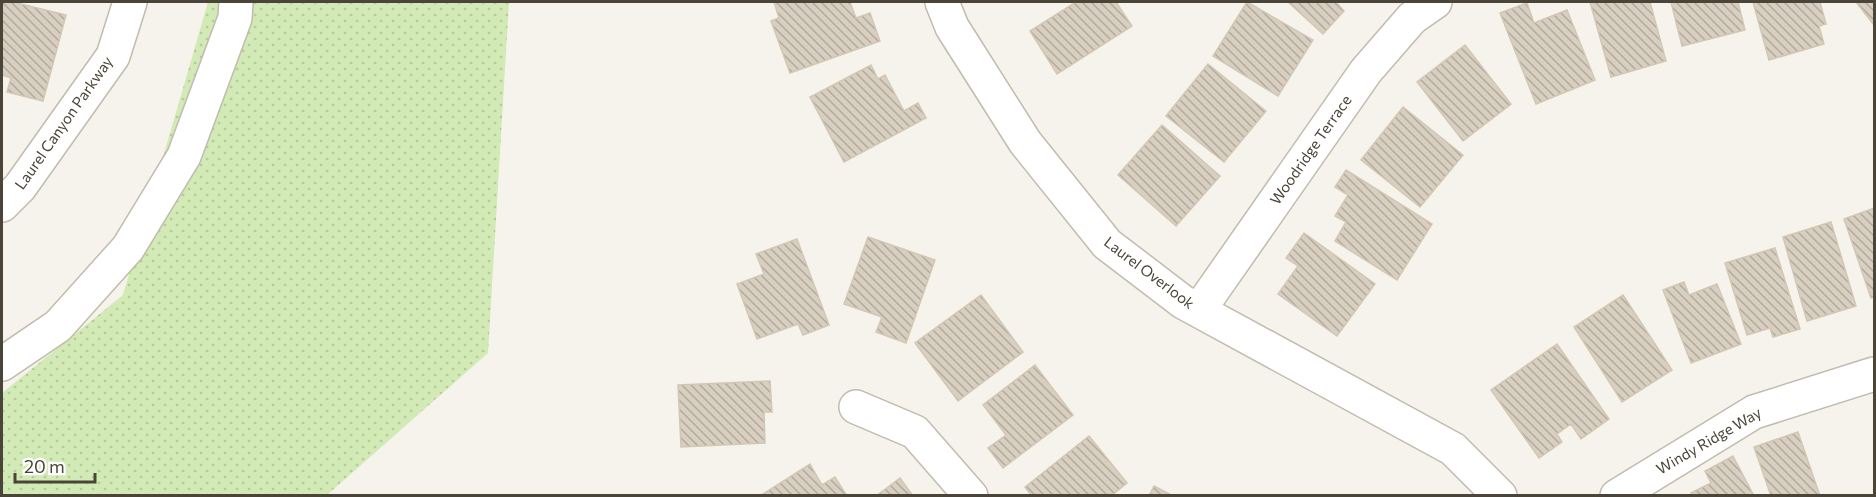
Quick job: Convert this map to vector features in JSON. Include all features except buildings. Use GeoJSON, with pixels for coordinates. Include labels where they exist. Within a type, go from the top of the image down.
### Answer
{"type":"FeatureCollection","features":[{"type":"Feature","properties":{"kind":"street","name":"Laurel Canyon Parkway"},"geometry":{"type":"LineString","coordinates":[[2,205],[20,187],[112,56],[130,2]]}},
{"type":"Feature","properties":{"kind":"street"},"geometry":{"type":"LineString","coordinates":[[2,364],[58,326],[128,248],[184,156],[235,18],[236,2]]}},
{"type":"Feature","properties":{"kind":"street","name":"Laurel Overlook"},"geometry":{"type":"LineString","coordinates":[[942,2],[952,27],[1025,142],[1107,244],[1183,302],[1453,449],[1500,495]]}},
{"type":"Feature","properties":{"kind":"street","name":"Woodridge Terrace"},"geometry":{"type":"LineString","coordinates":[[1199,310],[1366,71],[1412,18],[1435,2]]}},
{"type":"Feature","properties":{"kind":"street","name":"Windy Ridge Way"},"geometry":{"type":"LineString","coordinates":[[1617,495],[1754,412],[1875,374]]}},
{"type":"Feature","properties":{"kind":"street"},"geometry":{"type":"LineString","coordinates":[[856,407],[915,432],[971,495]]}},
{"type":"Feature","properties":{"kind":"green space"},"geometry":{"type":"Polygon","coordinates":[[[208,2],[509,2],[488,353],[327,495],[2,496],[2,393],[123,295],[208,2]]]}}]}
